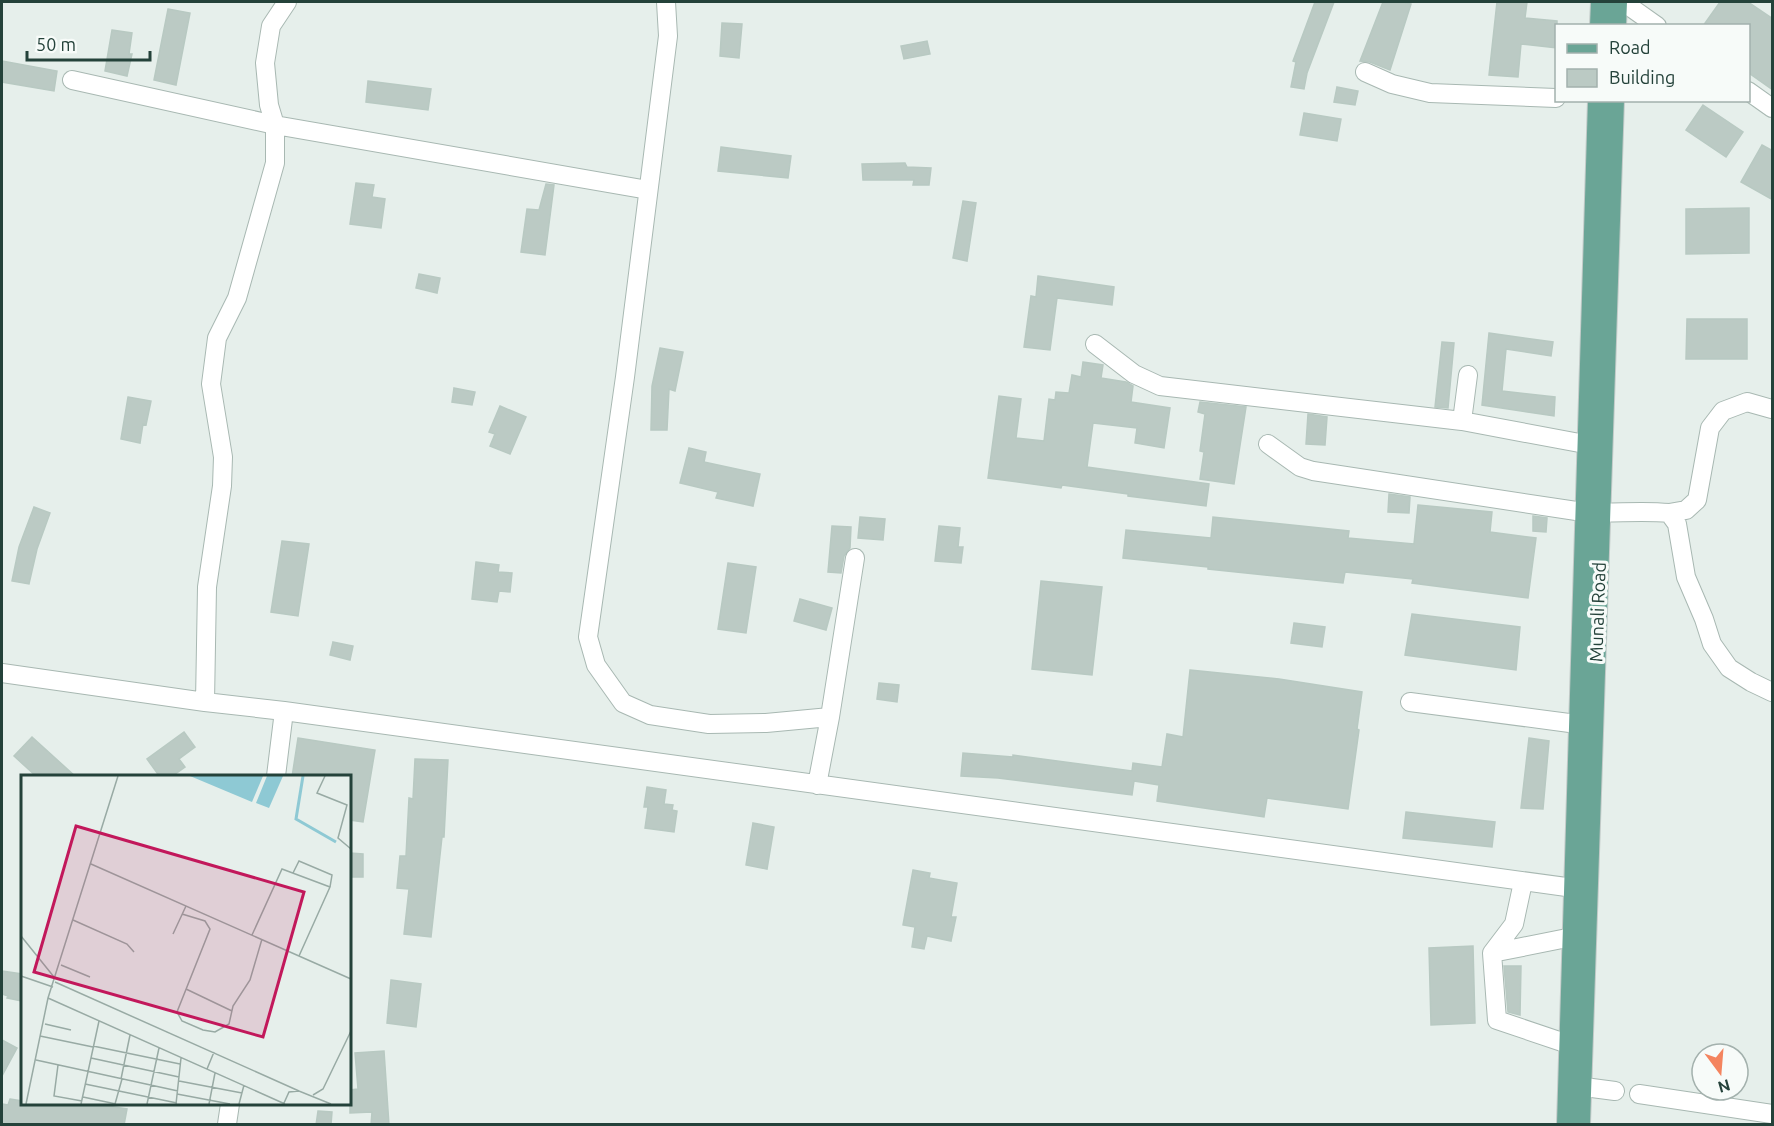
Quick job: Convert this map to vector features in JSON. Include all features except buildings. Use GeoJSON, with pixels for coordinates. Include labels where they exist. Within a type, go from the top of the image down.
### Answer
{"type":"FeatureCollection","features":[{"type":"Feature","properties":{"kind":"main road"},"geometry":{"type":"LineString","coordinates":[[1599,24],[1600,2]]}},
{"type":"Feature","properties":{"kind":"main road"},"geometry":{"type":"LineString","coordinates":[[1617,24],[1618,2]]}},
{"type":"Feature","properties":{"kind":"main road","name":"Munali Road"},"geometry":{"type":"LineString","coordinates":[[1566,1125],[1574,1086],[1582,890],[1594,446],[1597,102]]}},
{"type":"Feature","properties":{"kind":"main road","name":"Munali Road"},"geometry":{"type":"LineString","coordinates":[[1594,446],[1615,102]]}},
{"type":"Feature","properties":{"kind":"main road","name":"Munali Road"},"geometry":{"type":"LineString","coordinates":[[1581,1125],[1568,1044],[1572,937],[1582,890]]}},
{"type":"Feature","properties":{"kind":"street"},"geometry":{"type":"LineString","coordinates":[[205,702],[207,587],[222,486],[223,457],[211,384],[217,338],[237,298],[275,163],[275,125],[268,105],[265,63],[271,26],[287,2]]}},
{"type":"Feature","properties":{"kind":"street"},"geometry":{"type":"LineString","coordinates":[[666,2],[669,36],[625,377],[588,637],[596,665],[623,703],[650,715],[710,724],[766,723],[830,717]]}},
{"type":"Feature","properties":{"kind":"street"},"geometry":{"type":"LineString","coordinates":[[1623,2],[1654,24]]}},
{"type":"Feature","properties":{"kind":"street"},"geometry":{"type":"LineString","coordinates":[[1365,72],[1392,84],[1430,93],[1555,98]]}},
{"type":"Feature","properties":{"kind":"street"},"geometry":{"type":"LineString","coordinates":[[72,80],[275,125],[648,190]]}},
{"type":"Feature","properties":{"kind":"street"},"geometry":{"type":"LineString","coordinates":[[1750,92],[1773,108]]}},
{"type":"Feature","properties":{"kind":"street"},"geometry":{"type":"LineString","coordinates":[[1095,344],[1134,374],[1160,386],[1462,421],[1594,446]]}},
{"type":"Feature","properties":{"kind":"street"},"geometry":{"type":"LineString","coordinates":[[1462,421],[1468,375]]}},
{"type":"Feature","properties":{"kind":"street"},"geometry":{"type":"LineString","coordinates":[[1268,444],[1300,466],[1313,471],[1592,512],[1642,510],[1669,513],[1686,510],[1697,500],[1710,428],[1723,411],[1747,402],[1773,409]]}},
{"type":"Feature","properties":{"kind":"street"},"geometry":{"type":"LineString","coordinates":[[1669,513],[1677,524],[1686,577],[1712,644],[1729,668],[1773,692]]}},
{"type":"Feature","properties":{"kind":"street"},"geometry":{"type":"LineString","coordinates":[[817,785],[855,558]]}},
{"type":"Feature","properties":{"kind":"street"},"geometry":{"type":"LineString","coordinates":[[2,673],[1582,890]]}},
{"type":"Feature","properties":{"kind":"street"},"geometry":{"type":"LineString","coordinates":[[1410,702],[1586,725]]}},
{"type":"Feature","properties":{"kind":"street"},"geometry":{"type":"LineString","coordinates":[[276,775],[284,711]]}},
{"type":"Feature","properties":{"kind":"street"},"geometry":{"type":"LineString","coordinates":[[1523,882],[1514,924],[1492,952],[1497,1020],[1568,1044]]}},
{"type":"Feature","properties":{"kind":"street"},"geometry":{"type":"LineString","coordinates":[[1492,952],[1572,937]]}},
{"type":"Feature","properties":{"kind":"street"},"geometry":{"type":"LineString","coordinates":[[1574,1086],[1615,1091]]}},
{"type":"Feature","properties":{"kind":"street"},"geometry":{"type":"LineString","coordinates":[[1639,1094],[1773,1114]]}},
{"type":"Feature","properties":{"kind":"street"},"geometry":{"type":"LineString","coordinates":[[227,1125],[230,1105]]}}]}
